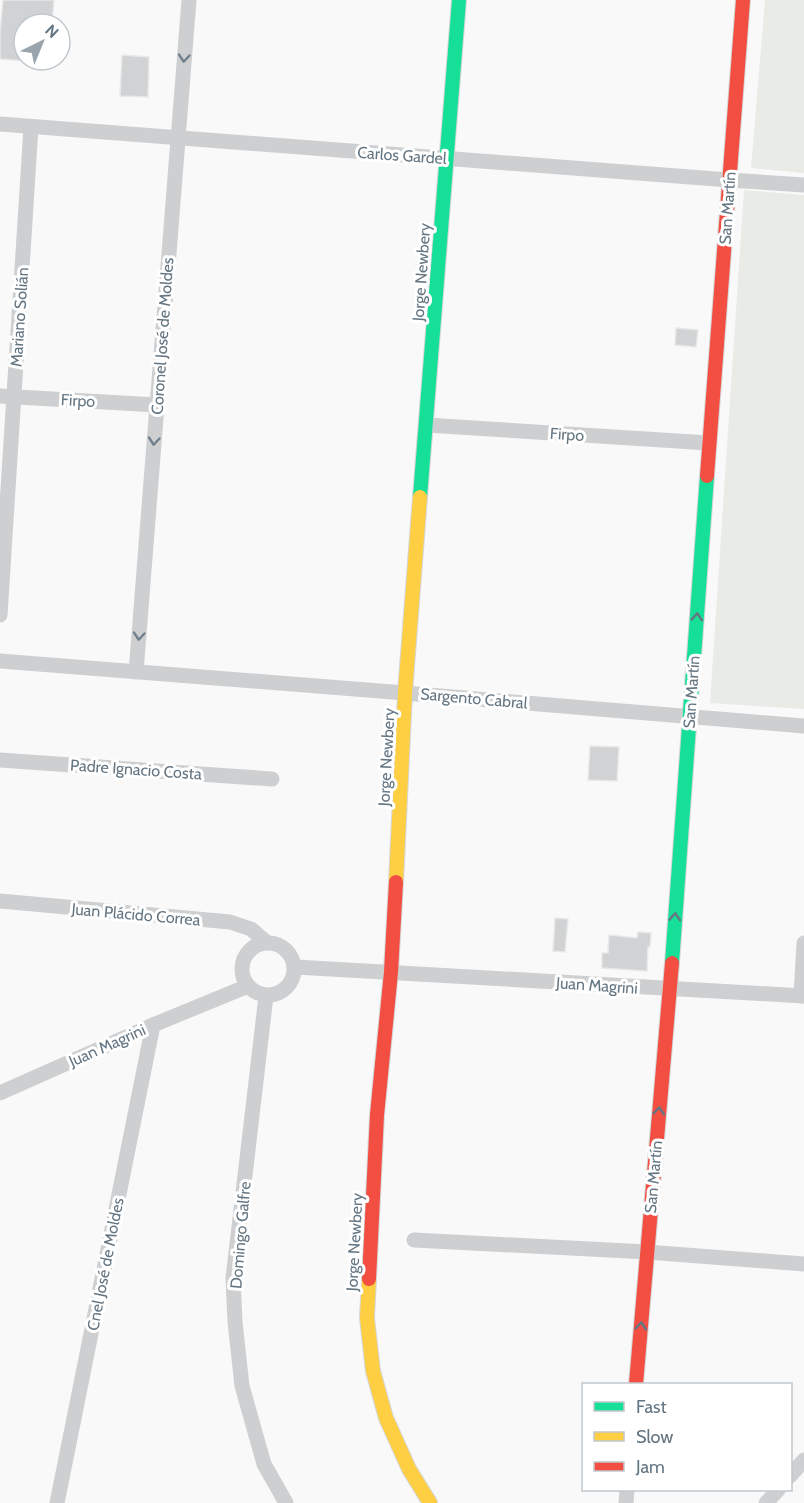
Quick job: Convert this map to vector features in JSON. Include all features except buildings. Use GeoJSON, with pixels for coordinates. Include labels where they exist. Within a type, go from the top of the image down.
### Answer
{"type":"FeatureCollection","features":[{"type":"Feature","properties":{"kind":"main road","name":"Jorge Newbery"},"geometry":{"type":"LineString","coordinates":[[430,1503],[409,1469],[386,1418],[373,1371],[367,1318],[377,1115],[391,972],[405,693],[459,0]]}},
{"type":"Feature","properties":{"kind":"main road","name":"San Martín"},"geometry":{"type":"LineString","coordinates":[[636,1383],[670,989],[743,0]]}},
{"type":"Feature","properties":{"kind":"street","name":"Coronel José de Moldes"},"geometry":{"type":"LineString","coordinates":[[136,672],[189,0]]}},
{"type":"Feature","properties":{"kind":"street","name":"Carlos Gardel"},"geometry":{"type":"LineString","coordinates":[[0,124],[804,185]]}},
{"type":"Feature","properties":{"kind":"street","name":"Mariano Solián"},"geometry":{"type":"LineString","coordinates":[[0,615],[7,396],[31,127]]}},
{"type":"Feature","properties":{"kind":"street","name":"Firpo"},"geometry":{"type":"LineString","coordinates":[[7,396],[157,405]]}},
{"type":"Feature","properties":{"kind":"street","name":"Firpo"},"geometry":{"type":"LineString","coordinates":[[426,425],[709,443]]}},
{"type":"Feature","properties":{"kind":"street","name":"Sargento Cabral"},"geometry":{"type":"LineString","coordinates":[[0,661],[804,726]]}},
{"type":"Feature","properties":{"kind":"street","name":"Padre Ignacio Costa"},"geometry":{"type":"LineString","coordinates":[[0,760],[272,779]]}},
{"type":"Feature","properties":{"kind":"street","name":"Juan Plácido Correa"},"geometry":{"type":"LineString","coordinates":[[0,901],[230,922],[251,929],[266,942]]}},
{"type":"Feature","properties":{"kind":"street"},"geometry":{"type":"LineString","coordinates":[[266,942],[273,943],[287,951],[295,967],[294,976],[284,991],[266,996],[248,986],[242,970],[243,961],[248,953],[266,942]]}},
{"type":"Feature","properties":{"kind":"street"},"geometry":{"type":"LineString","coordinates":[[803,996],[804,944]]}},
{"type":"Feature","properties":{"kind":"street","name":"Juan Magrini"},"geometry":{"type":"LineString","coordinates":[[295,967],[803,996]]}},
{"type":"Feature","properties":{"kind":"street","name":"Juan Magrini"},"geometry":{"type":"LineString","coordinates":[[0,1093],[153,1025],[248,986]]}},
{"type":"Feature","properties":{"kind":"street","name":"Domingo Galfre"},"geometry":{"type":"LineString","coordinates":[[266,996],[233,1278],[242,1386],[264,1464],[286,1503]]}},
{"type":"Feature","properties":{"kind":"street","name":"Cnel José de Moldes"},"geometry":{"type":"LineString","coordinates":[[57,1503],[153,1025]]}},
{"type":"Feature","properties":{"kind":"street"},"geometry":{"type":"LineString","coordinates":[[414,1240],[647,1252],[804,1264]]}},
{"type":"Feature","properties":{"kind":"street"},"geometry":{"type":"LineString","coordinates":[[792,1474],[804,1460]]}},
{"type":"Feature","properties":{"kind":"street"},"geometry":{"type":"LineString","coordinates":[[766,1503],[777,1491]]}},
{"type":"Feature","properties":{"kind":"shaded area"},"geometry":{"type":"Polygon","coordinates":[[[765,0],[804,0],[804,173],[751,168],[765,0]]]}},
{"type":"Feature","properties":{"kind":"shaded area"},"geometry":{"type":"Polygon","coordinates":[[[744,190],[804,195],[804,709],[710,703],[744,190]]]}},
{"type":"Feature","properties":{"kind":"traffic: fast"},"geometry":{"type":"LineString","coordinates":[[420,497],[459,0]]}},
{"type":"Feature","properties":{"kind":"traffic: fast"},"geometry":{"type":"LineString","coordinates":[[672,963],[707,476]]}},
{"type":"Feature","properties":{"kind":"traffic: slow"},"geometry":{"type":"LineString","coordinates":[[396,882],[405,693],[420,497]]}},
{"type":"Feature","properties":{"kind":"traffic: slow"},"geometry":{"type":"LineString","coordinates":[[369,1279],[367,1318],[373,1371],[386,1418],[409,1469],[430,1503]]}},
{"type":"Feature","properties":{"kind":"traffic: jam"},"geometry":{"type":"LineString","coordinates":[[707,476],[743,0]]}},
{"type":"Feature","properties":{"kind":"traffic: jam"},"geometry":{"type":"LineString","coordinates":[[369,1279],[377,1115],[391,972],[396,882]]}},
{"type":"Feature","properties":{"kind":"traffic: jam"},"geometry":{"type":"LineString","coordinates":[[636,1383],[672,963]]}}]}
